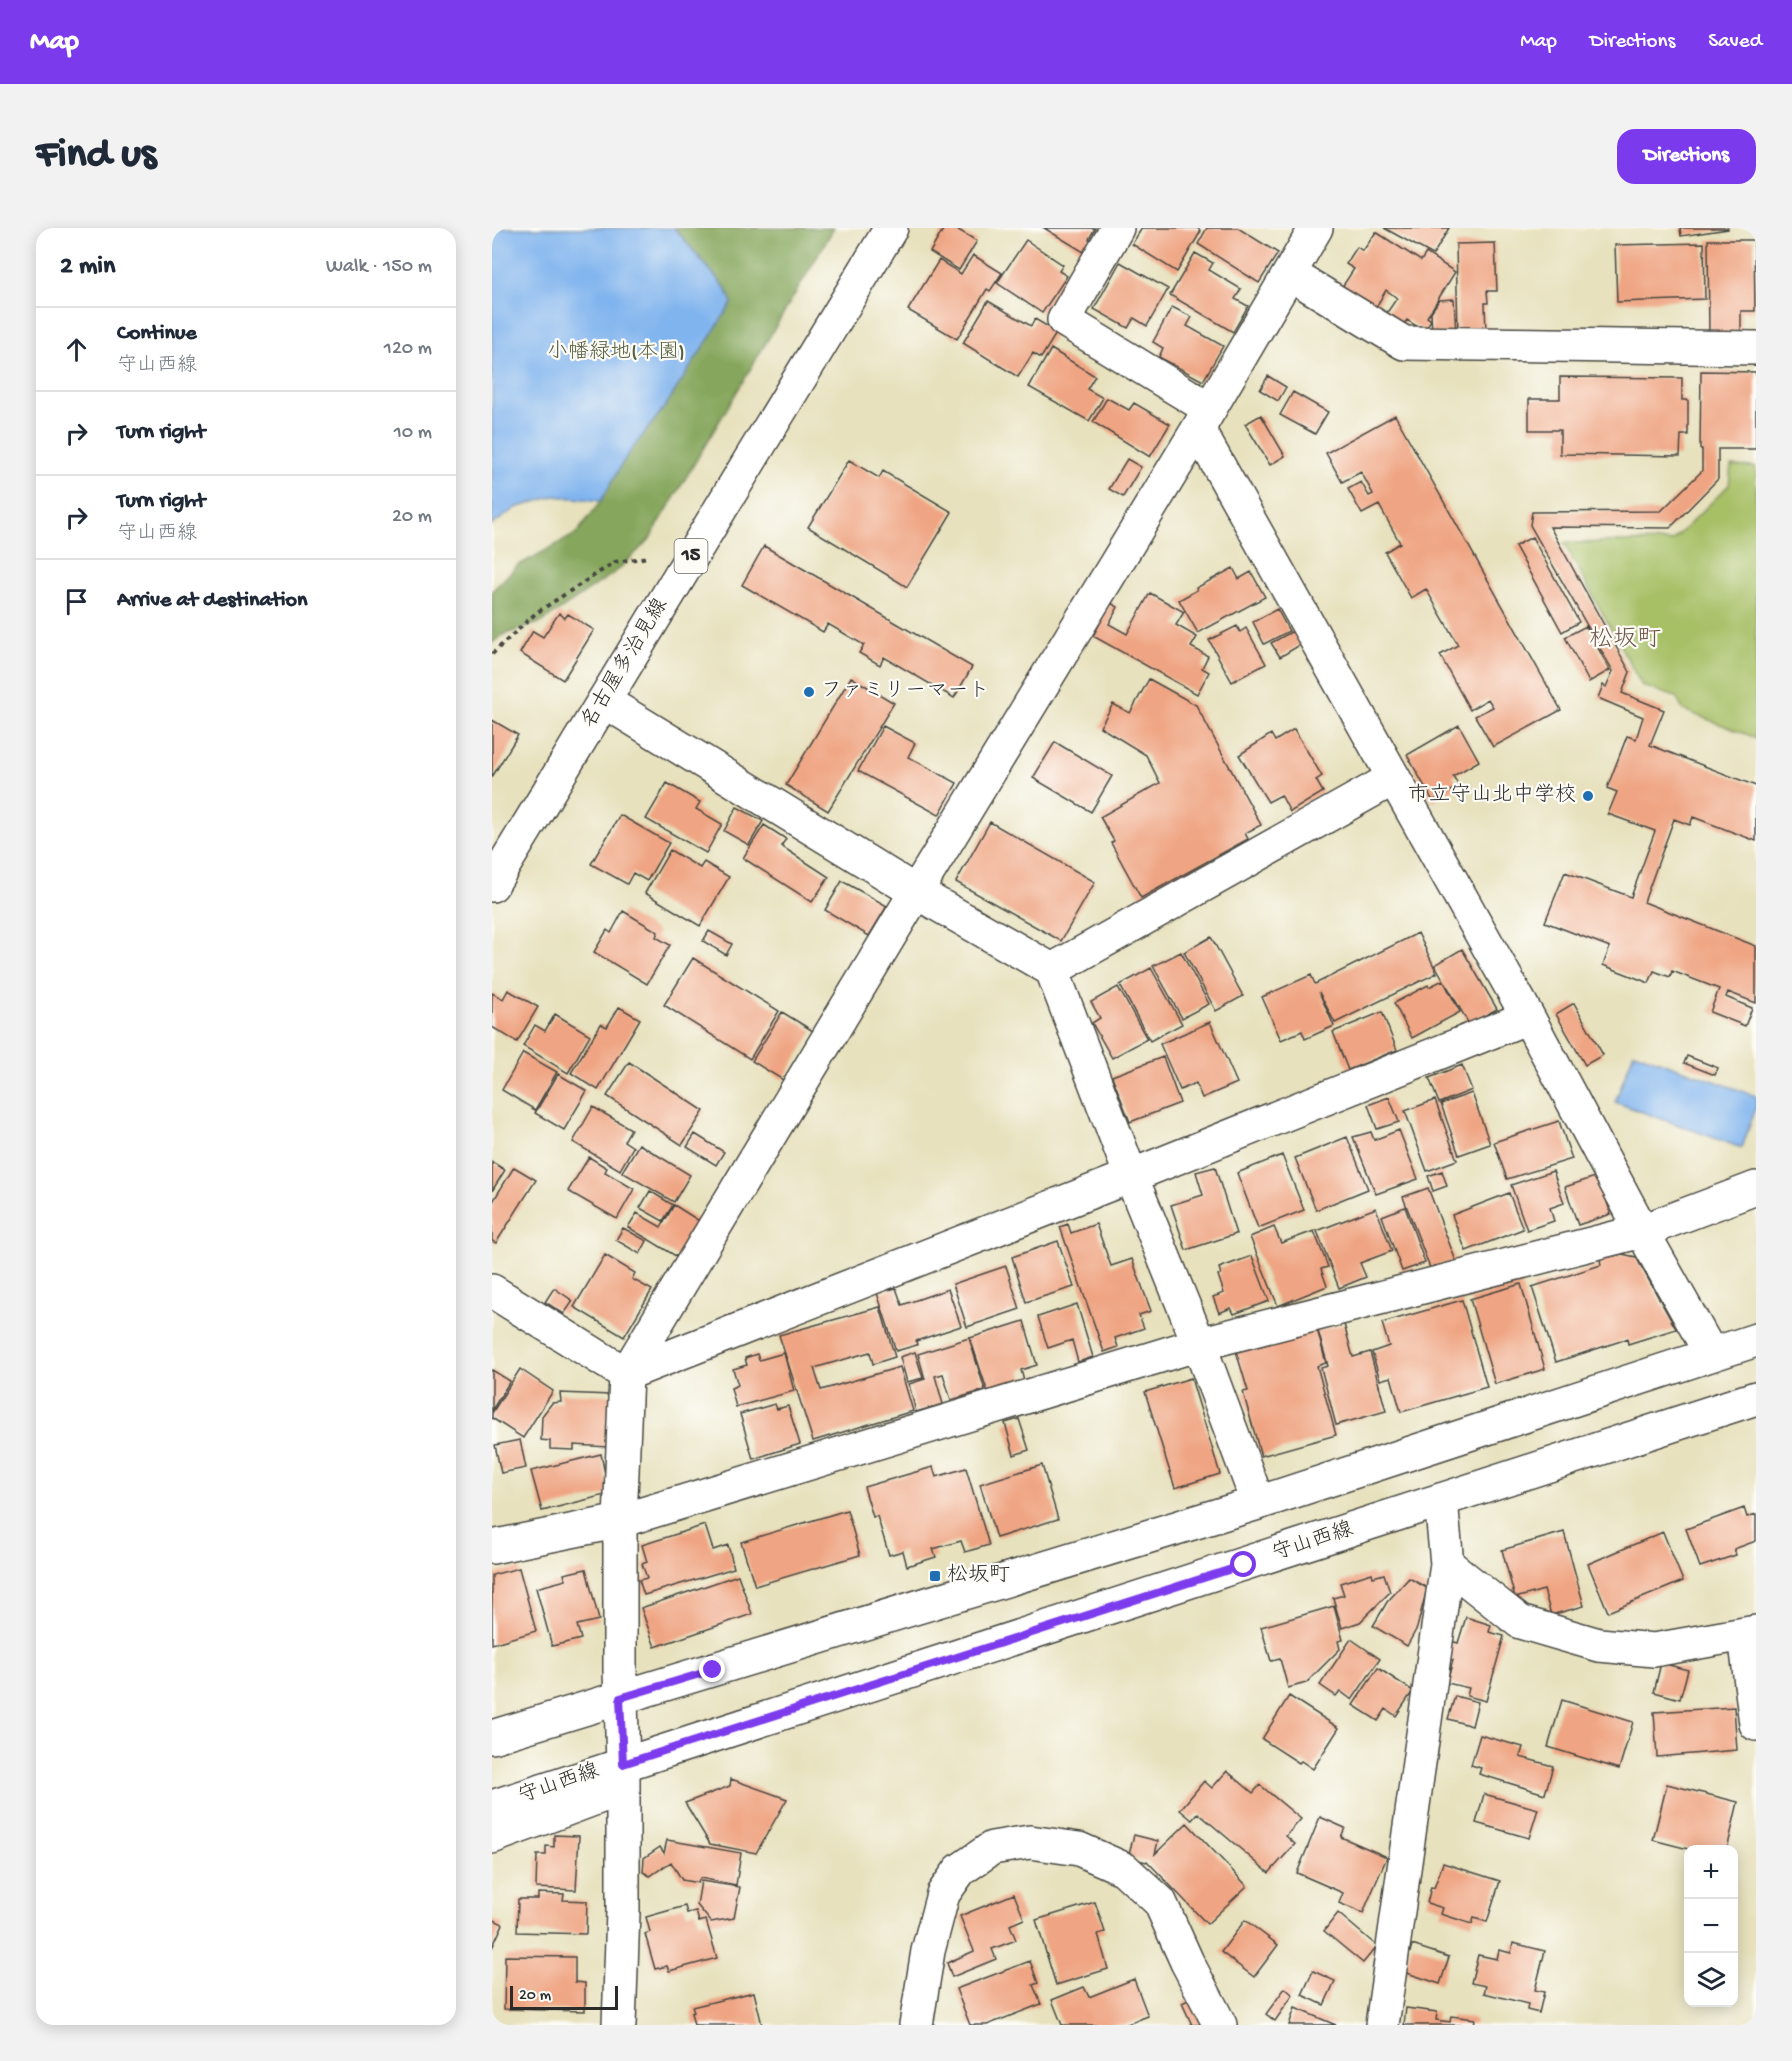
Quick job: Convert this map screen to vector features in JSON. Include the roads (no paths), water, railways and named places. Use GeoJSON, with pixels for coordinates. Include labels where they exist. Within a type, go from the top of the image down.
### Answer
{"type":"FeatureCollection","features":[{"type":"Feature","properties":{"kind":"street","name":"名古屋多治見線"},"geometry":{"type":"LineString","coordinates":[[492,885],[891,228]]}},
{"type":"Feature","properties":{"kind":"street"},"geometry":{"type":"LineString","coordinates":[[1117,228],[1064,320],[1204,419],[1394,778],[1528,1017],[1642,1231],[1711,1354]]}},
{"type":"Feature","properties":{"kind":"street"},"geometry":{"type":"LineString","coordinates":[[619,2025],[623,1912],[623,1776],[620,1698],[621,1521],[626,1374],[1204,419],[1316,228]]}},
{"type":"Feature","properties":{"kind":"street"},"geometry":{"type":"LineString","coordinates":[[1290,274],[1404,343],[1756,348]]}},
{"type":"Feature","properties":{"kind":"street"},"geometry":{"type":"LineString","coordinates":[[604,701],[916,892],[1052,970],[1131,1176],[1199,1344],[1258,1503]]}},
{"type":"Feature","properties":{"kind":"street"},"geometry":{"type":"LineString","coordinates":[[1052,970],[1394,778]]}},
{"type":"Feature","properties":{"kind":"street"},"geometry":{"type":"LineString","coordinates":[[626,1374],[1528,1017]]}},
{"type":"Feature","properties":{"kind":"street"},"geometry":{"type":"LineString","coordinates":[[492,1547],[621,1521],[1199,1344],[1642,1231],[1756,1188]]}},
{"type":"Feature","properties":{"kind":"street"},"geometry":{"type":"LineString","coordinates":[[492,1291],[626,1374]]}},
{"type":"Feature","properties":{"kind":"street"},"geometry":{"type":"LineString","coordinates":[[492,1737],[1258,1503],[1756,1340]]}},
{"type":"Feature","properties":{"kind":"street","name":"守山西線"},"geometry":{"type":"LineString","coordinates":[[492,1807],[623,1776],[700,1741],[1756,1398]]}},
{"type":"Feature","properties":{"kind":"street"},"geometry":{"type":"LineString","coordinates":[[1382,2025],[1447,1564],[1441,1500]]}},
{"type":"Feature","properties":{"kind":"street"},"geometry":{"type":"LineString","coordinates":[[1447,1564],[1520,1622],[1599,1645],[1654,1650],[1750,1634],[1756,1724]]}},
{"type":"Feature","properties":{"kind":"street"},"geometry":{"type":"LineString","coordinates":[[492,1837],[623,1776]]}},
{"type":"Feature","properties":{"kind":"street"},"geometry":{"type":"LineString","coordinates":[[916,2025],[928,1951],[943,1894],[960,1870],[992,1848],[1030,1842],[1079,1849],[1124,1869],[1160,1902],[1220,2025]]}},
{"type":"Feature","properties":{"kind":"water"},"geometry":{"type":"Polygon","coordinates":[[[492,228],[674,228],[726,289],[732,303],[666,405],[626,457],[601,501],[554,496],[516,508],[492,525],[492,228]]]}},
{"type":"Feature","properties":{"kind":"water"},"geometry":{"type":"Polygon","coordinates":[[[1634,1052],[1756,1096],[1756,1107],[1742,1148],[1615,1102],[1634,1052]]]}},
{"type":"Feature","properties":{"kind":"place","name":"ファミリーマート"},"geometry":{"type":"Point","coordinates":[809,692]}},
{"type":"Feature","properties":{"kind":"place","name":"市立守山北中学校"},"geometry":{"type":"Point","coordinates":[1588,796]}},
{"type":"Feature","properties":{"kind":"place","name":"松坂町"},"geometry":{"type":"Point","coordinates":[935,1576]}},
{"type":"Feature","properties":{"kind":"district","name":"松坂町"},"geometry":{"type":"Point","coordinates":[1625,640]}},
{"type":"Feature","properties":{"kind":"park label","name":"小幡緑地(本園)"},"geometry":{"type":"Point","coordinates":[616,353]}}]}
